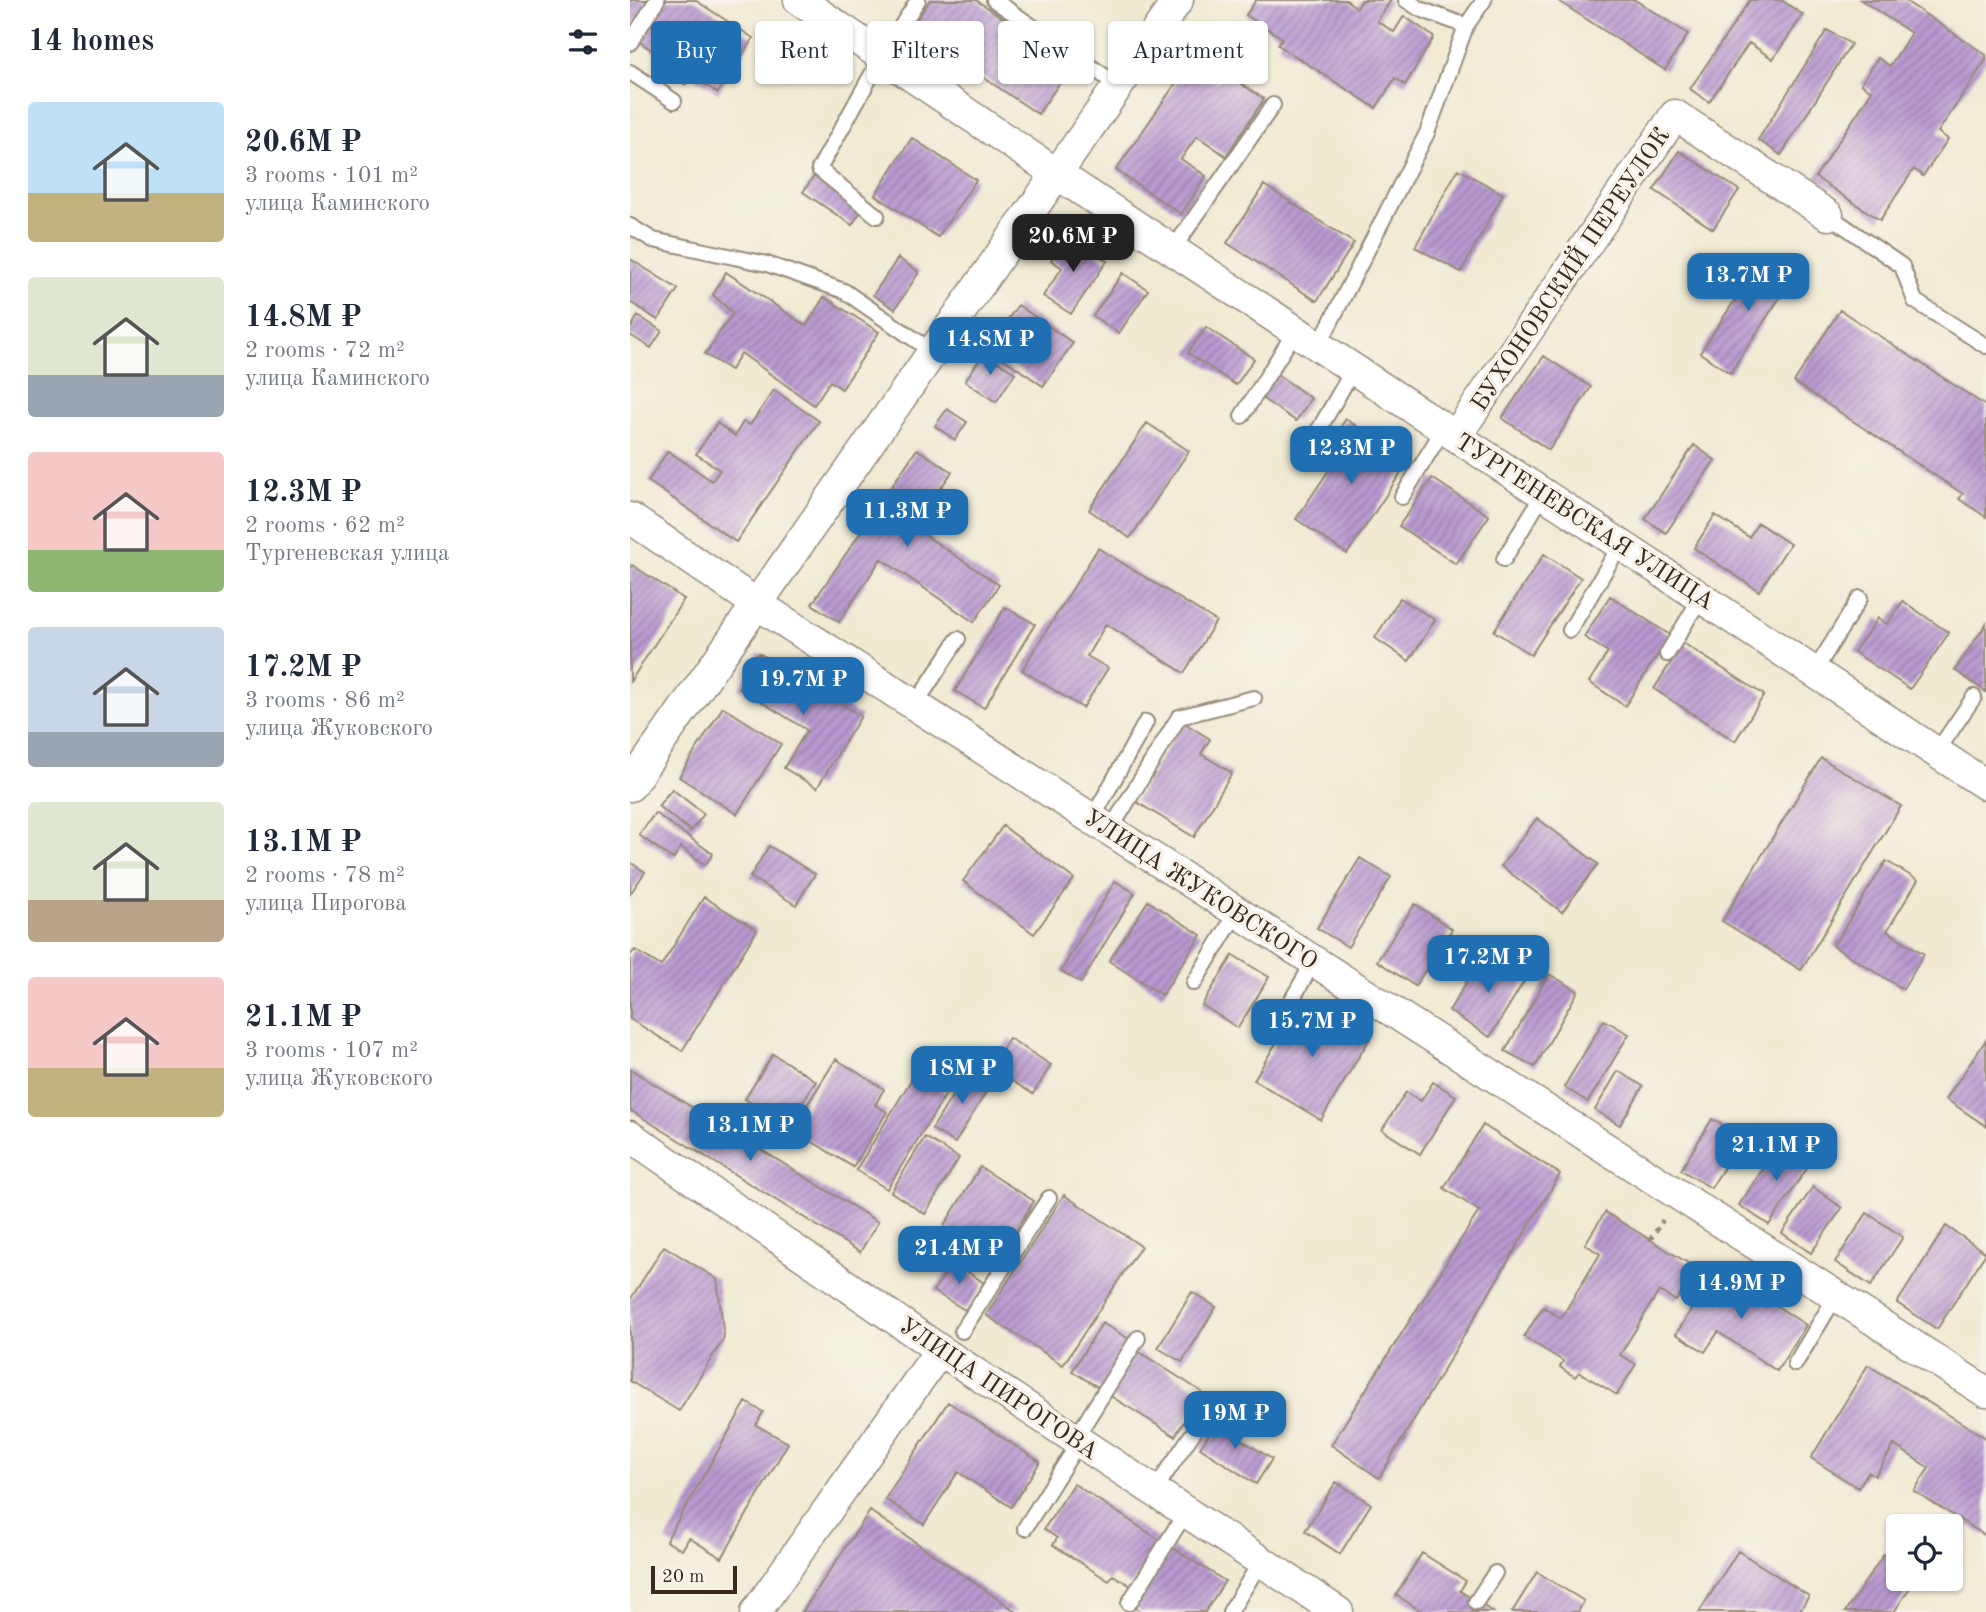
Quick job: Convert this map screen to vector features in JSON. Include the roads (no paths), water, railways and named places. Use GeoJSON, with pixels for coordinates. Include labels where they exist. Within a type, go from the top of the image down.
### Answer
{"type":"FeatureCollection","features":[{"type":"Feature","properties":{"kind":"street"},"geometry":{"type":"LineString","coordinates":[[630,786],[1178,0]]}},
{"type":"Feature","properties":{"kind":"street","name":"ТУРГЕНЕВСКАЯ УЛИЦА"},"geometry":{"type":"LineString","coordinates":[[809,3],[867,45]]}},
{"type":"Feature","properties":{"kind":"street","name":"ТУРГЕНЕВСКАЯ УЛИЦА"},"geometry":{"type":"LineString","coordinates":[[924,84],[1986,785]]}},
{"type":"Feature","properties":{"kind":"street","name":"БУХОНОВСКИЙ ПЕРЕУЛОК"},"geometry":{"type":"LineString","coordinates":[[1450,432],[1675,115],[1828,215]]}},
{"type":"Feature","properties":{"kind":"street","name":"УЛИЦА ЖУКОВСКОГО"},"geometry":{"type":"LineString","coordinates":[[630,518],[757,604],[1986,1392]]}},
{"type":"Feature","properties":{"kind":"street","name":"УЛИЦА ПИРОГОВА"},"geometry":{"type":"LineString","coordinates":[[630,1136],[951,1340],[1077,1441],[1261,1561],[1330,1610]]}},
{"type":"Feature","properties":{"kind":"street"},"geometry":{"type":"LineString","coordinates":[[756,1612],[951,1340]]}},
{"type":"Feature","properties":{"kind":"lane"},"geometry":{"type":"LineString","coordinates":[[630,43],[657,0]]}},
{"type":"Feature","properties":{"kind":"lane"},"geometry":{"type":"LineString","coordinates":[[904,21],[918,0]]}},
{"type":"Feature","properties":{"kind":"lane"},"geometry":{"type":"LineString","coordinates":[[994,0],[1119,86]]}},
{"type":"Feature","properties":{"kind":"lane"},"geometry":{"type":"LineString","coordinates":[[1406,0],[1420,9],[1466,26]]}},
{"type":"Feature","properties":{"kind":"lane"},"geometry":{"type":"LineString","coordinates":[[1242,416],[1308,338],[1427,133],[1466,26],[1484,0]]}},
{"type":"Feature","properties":{"kind":"lane"},"geometry":{"type":"LineString","coordinates":[[630,72],[674,101]]}},
{"type":"Feature","properties":{"kind":"lane"},"geometry":{"type":"LineString","coordinates":[[867,83],[819,169],[877,216]]}},
{"type":"Feature","properties":{"kind":"lane"},"geometry":{"type":"LineString","coordinates":[[1173,249],[1273,105]]}},
{"type":"Feature","properties":{"kind":"lane"},"geometry":{"type":"LineString","coordinates":[[1828,215],[1902,266],[1915,301],[1986,346]]}},
{"type":"Feature","properties":{"kind":"lane"},"geometry":{"type":"LineString","coordinates":[[630,226],[653,240],[767,264],[844,291],[933,352]]}},
{"type":"Feature","properties":{"kind":"lane"},"geometry":{"type":"LineString","coordinates":[[1314,438],[1354,369]]}},
{"type":"Feature","properties":{"kind":"lane"},"geometry":{"type":"LineString","coordinates":[[1402,497],[1450,432]]}},
{"type":"Feature","properties":{"kind":"lane"},"geometry":{"type":"LineString","coordinates":[[1504,559],[1544,493]]}},
{"type":"Feature","properties":{"kind":"lane"},"geometry":{"type":"LineString","coordinates":[[1570,630],[1621,544]]}},
{"type":"Feature","properties":{"kind":"lane"},"geometry":{"type":"LineString","coordinates":[[1667,654],[1701,597]]}},
{"type":"Feature","properties":{"kind":"lane"},"geometry":{"type":"LineString","coordinates":[[1814,672],[1860,598]]}},
{"type":"Feature","properties":{"kind":"lane"},"geometry":{"type":"LineString","coordinates":[[915,705],[958,639]]}},
{"type":"Feature","properties":{"kind":"lane"},"geometry":{"type":"LineString","coordinates":[[1936,752],[1974,697]]}},
{"type":"Feature","properties":{"kind":"lane"},"geometry":{"type":"LineString","coordinates":[[1101,824],[1179,717],[1254,698]]}},
{"type":"Feature","properties":{"kind":"lane"},"geometry":{"type":"LineString","coordinates":[[1101,824],[1146,722]]}},
{"type":"Feature","properties":{"kind":"lane"},"geometry":{"type":"LineString","coordinates":[[1194,983],[1237,912]]}},
{"type":"Feature","properties":{"kind":"lane"},"geometry":{"type":"LineString","coordinates":[[1274,1031],[1314,961]]}},
{"type":"Feature","properties":{"kind":"lane"},"geometry":{"type":"LineString","coordinates":[[951,1340],[1049,1198]]}},
{"type":"Feature","properties":{"kind":"lane"},"geometry":{"type":"LineString","coordinates":[[1795,1364],[1836,1296]]}},
{"type":"Feature","properties":{"kind":"lane"},"geometry":{"type":"LineString","coordinates":[[1025,1528],[1138,1338]]}},
{"type":"Feature","properties":{"kind":"lane"},"geometry":{"type":"LineString","coordinates":[[1154,1491],[1201,1421]]}},
{"type":"Feature","properties":{"kind":"lane"},"geometry":{"type":"LineString","coordinates":[[1129,1603],[1186,1512]]}},
{"type":"Feature","properties":{"kind":"lane"},"geometry":{"type":"LineString","coordinates":[[1230,1612],[1261,1561]]}},
{"type":"Feature","properties":{"kind":"lane"},"geometry":{"type":"LineString","coordinates":[[1476,1602],[1495,1573]]}}]}
